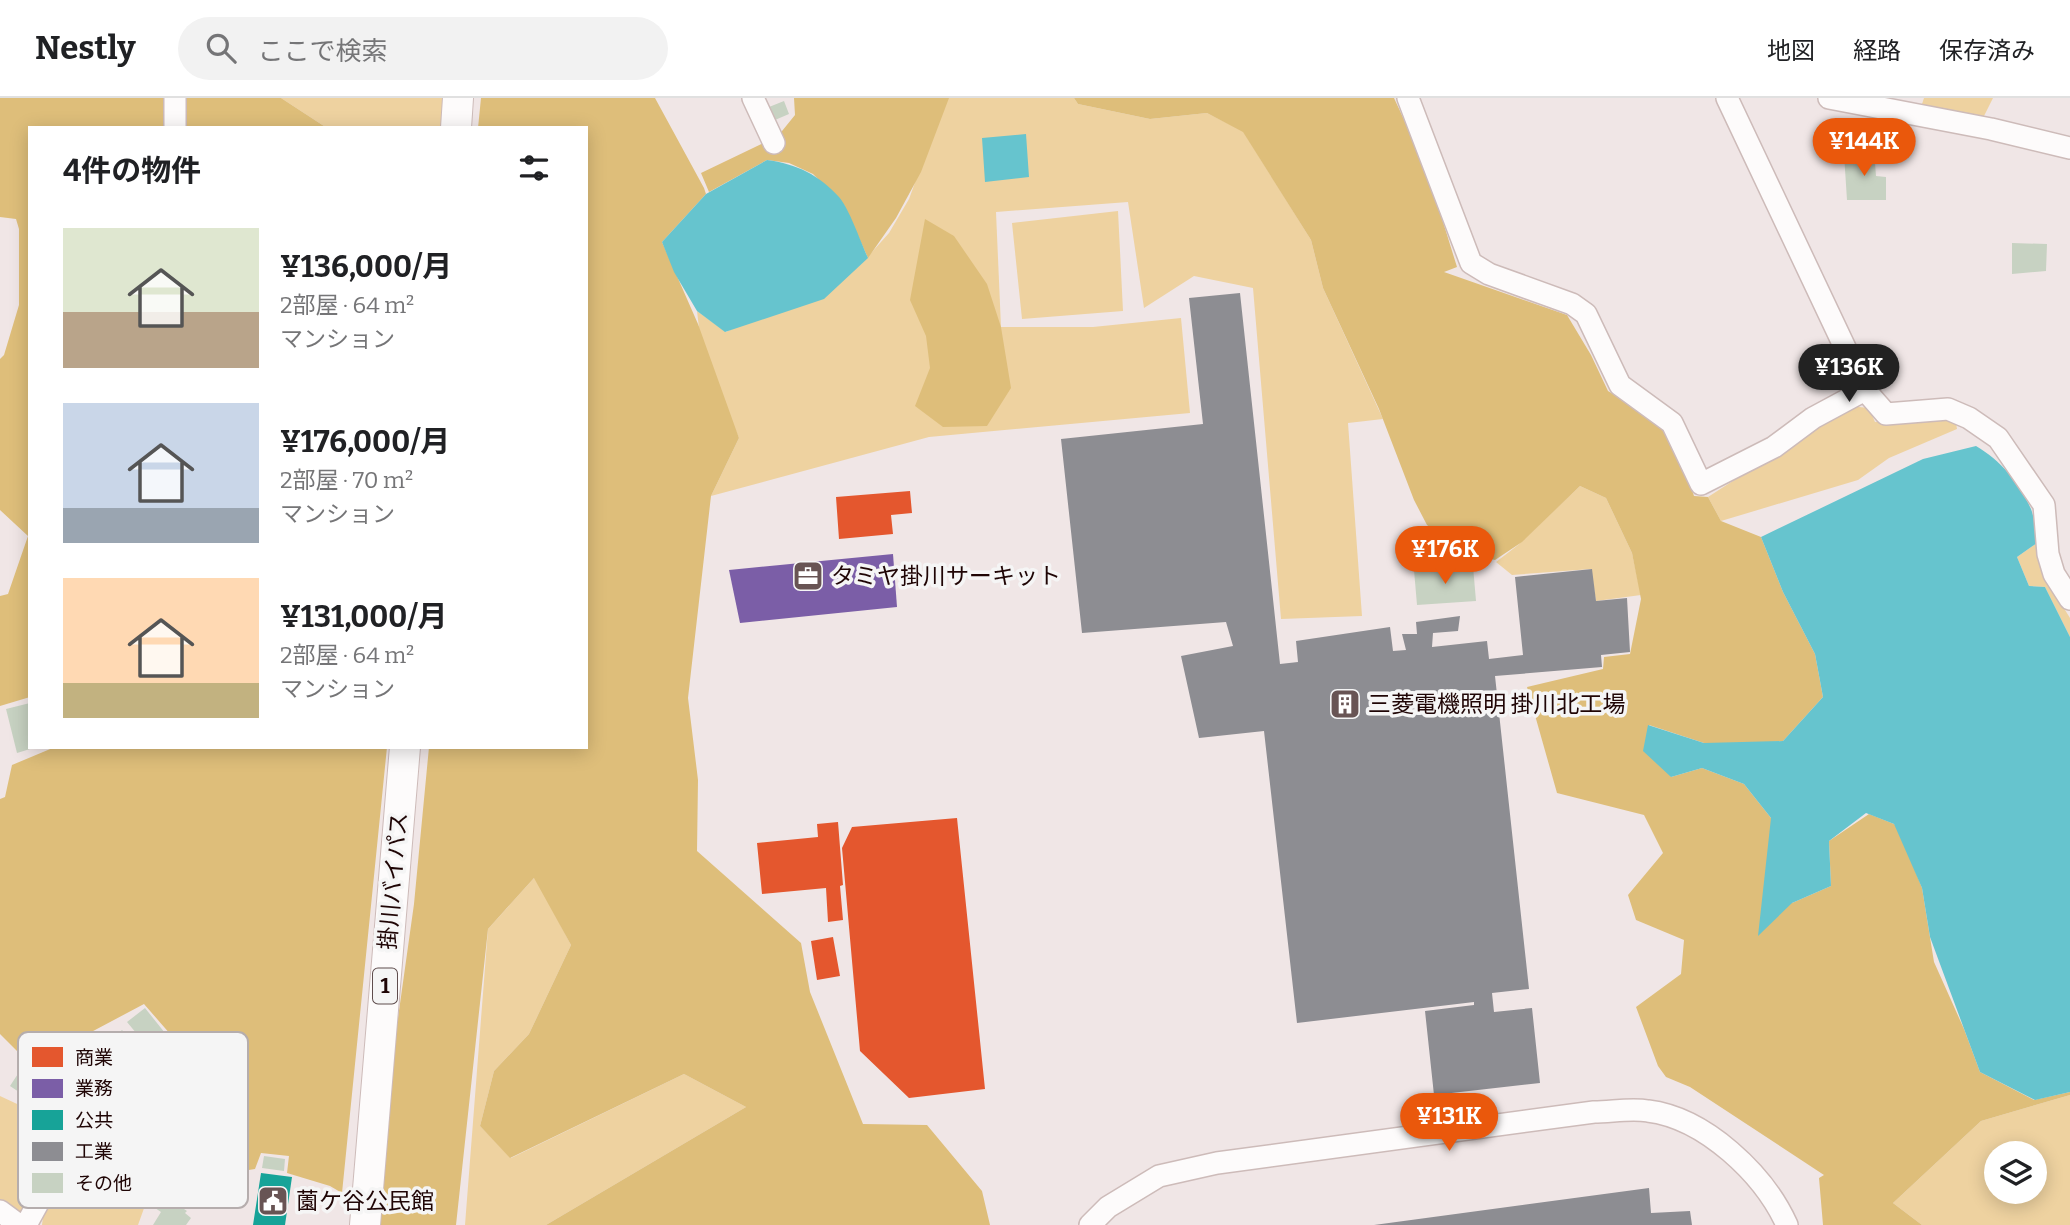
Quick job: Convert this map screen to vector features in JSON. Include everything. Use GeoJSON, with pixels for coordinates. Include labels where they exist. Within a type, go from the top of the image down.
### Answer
{"type":"FeatureCollection","features":[{"type":"Feature","properties":{"kind":"highway"},"geometry":{"type":"LineString","coordinates":[[456,126],[458,98]]}},
{"type":"Feature","properties":{"kind":"highway","name":"掛川バイパス"},"geometry":{"type":"LineString","coordinates":[[365,1225],[405,749]]}},
{"type":"Feature","properties":{"kind":"street"},"geometry":{"type":"LineString","coordinates":[[175,98],[175,126]]}},
{"type":"Feature","properties":{"kind":"street"},"geometry":{"type":"LineString","coordinates":[[753,98],[774,143]]}},
{"type":"Feature","properties":{"kind":"street"},"geometry":{"type":"LineString","coordinates":[[1408,98],[1471,263],[1489,274],[1572,304],[1587,314],[1620,385],[1672,423],[1701,484],[1774,447],[1813,418],[1865,390]]}},
{"type":"Feature","properties":{"kind":"street"},"geometry":{"type":"LineString","coordinates":[[1727,98],[1865,390],[1886,414],[1948,409],[1969,418],[1998,438],[2044,505],[2051,564],[2054,574],[2070,599]]}},
{"type":"Feature","properties":{"kind":"street"},"geometry":{"type":"LineString","coordinates":[[1829,98],[1991,129],[2070,148]]}},
{"type":"Feature","properties":{"kind":"street"},"geometry":{"type":"LineString","coordinates":[[1090,1225],[1108,1207],[1159,1176],[1217,1163],[1594,1112],[1648,1111],[1695,1126],[1731,1151],[1761,1184],[1787,1225]]}},
{"type":"Feature","properties":{"kind":"street"},"geometry":{"type":"LineString","coordinates":[[26,1225],[35,1208]]}},
{"type":"Feature","properties":{"kind":"street"},"geometry":{"type":"LineString","coordinates":[[0,1211],[19,1225]]}},
{"type":"Feature","properties":{"kind":"shaded area"},"geometry":{"type":"Polygon","coordinates":[[[0,98],[281,98],[324,126],[28,126],[28,536],[0,510],[0,359],[4,355],[19,305],[19,229],[16,219],[0,217],[0,98]]]}},
{"type":"Feature","properties":{"kind":"shaded area"},"geometry":{"type":"Polygon","coordinates":[[[281,98],[442,98],[442,126],[324,126],[281,98]]]}},
{"type":"Feature","properties":{"kind":"shaded area"},"geometry":{"type":"Polygon","coordinates":[[[481,98],[655,98],[704,188],[706,194],[662,242],[698,324],[739,438],[711,496],[688,698],[698,780],[697,851],[801,943],[810,992],[863,1124],[927,1125],[982,1191],[990,1225],[546,1225],[746,1107],[684,1074],[510,1158],[480,1126],[494,1071],[529,1034],[571,945],[534,878],[488,929],[456,1225],[378,1225],[389,1082],[414,904],[429,749],[588,749],[588,126],[478,126],[481,98]]]}},
{"type":"Feature","properties":{"kind":"shaded area"},"geometry":{"type":"Polygon","coordinates":[[[794,98],[949,98],[921,172],[896,218],[868,258],[844,205],[813,174],[789,163],[767,160],[709,192],[701,173],[778,136],[795,115],[794,98]]]}},
{"type":"Feature","properties":{"kind":"shaded area"},"geometry":{"type":"Polygon","coordinates":[[[946,98],[1074,98],[1078,104],[1150,119],[1207,113],[1243,131],[1311,240],[1323,288],[1383,419],[1348,423],[1362,616],[1281,619],[1253,288],[1194,276],[1144,308],[1128,202],[996,212],[1001,327],[1093,327],[1181,318],[1190,413],[929,437],[711,496],[739,438],[702,353],[697,311],[726,332],[858,267],[889,233],[909,199],[946,98]]]}},
{"type":"Feature","properties":{"kind":"shaded area"},"geometry":{"type":"Polygon","coordinates":[[[1074,98],[1394,98],[1426,167],[1457,267],[1444,272],[1567,315],[1591,355],[1608,391],[1672,430],[1694,496],[1708,497],[1721,521],[1761,537],[1783,592],[1815,654],[1823,697],[1783,741],[1704,743],[1649,725],[1671,777],[1702,768],[1744,784],[1771,818],[1792,903],[1831,886],[1829,841],[1869,814],[1894,824],[1899,830],[1922,888],[1934,962],[1980,1072],[2034,1100],[2070,1092],[2070,1095],[1981,1121],[1893,1203],[1922,1225],[1823,1225],[1819,1178],[1824,1175],[1690,1087],[1666,1077],[1658,1066],[1636,1007],[1681,974],[1684,940],[1636,920],[1628,895],[1663,853],[1644,815],[1557,793],[1527,687],[1603,669],[1604,657],[1630,654],[1641,599],[1632,553],[1606,498],[1580,486],[1522,542],[1495,560],[1461,552],[1427,525],[1414,500],[1379,409],[1323,288],[1311,240],[1243,132],[1207,113],[1150,119],[1078,104],[1074,98]]]}},
{"type":"Feature","properties":{"kind":"shaded area"},"geometry":{"type":"Polygon","coordinates":[[[1924,98],[1993,98],[1983,118],[1921,107],[1924,98]]]}},
{"type":"Feature","properties":{"kind":"shaded area"},"geometry":{"type":"Polygon","coordinates":[[[1118,211],[1123,311],[1022,319],[1012,223],[1118,211]]]}},
{"type":"Feature","properties":{"kind":"shaded area"},"geometry":{"type":"Polygon","coordinates":[[[925,219],[954,236],[987,284],[1001,327],[1011,388],[987,426],[943,427],[915,406],[930,368],[926,336],[910,300],[925,219]]]}},
{"type":"Feature","properties":{"kind":"shaded area"},"geometry":{"type":"Polygon","coordinates":[[[1849,406],[1869,408],[1875,422],[1905,418],[1955,417],[1957,429],[1889,458],[1858,480],[1721,521],[1708,497],[1849,406]]]}},
{"type":"Feature","properties":{"kind":"shaded area"},"geometry":{"type":"Polygon","coordinates":[[[1580,486],[1606,498],[1632,553],[1641,595],[1596,601],[1591,569],[1512,575],[1496,562],[1518,545],[1580,486]]]}},
{"type":"Feature","properties":{"kind":"shaded area"},"geometry":{"type":"Polygon","coordinates":[[[28,536],[28,698],[0,706],[0,596],[8,594],[28,536]]]}},
{"type":"Feature","properties":{"kind":"shaded area"},"geometry":{"type":"Polygon","coordinates":[[[2037,543],[2044,576],[2070,618],[2070,637],[2045,587],[2029,586],[2017,557],[2037,543]]]}},
{"type":"Feature","properties":{"kind":"shaded area"},"geometry":{"type":"Polygon","coordinates":[[[50,749],[387,749],[342,1193],[330,1186],[287,1173],[289,1156],[261,1153],[255,1169],[248,1170],[248,1032],[168,1032],[144,1004],[91,1032],[18,1032],[18,1052],[0,1034],[0,799],[5,797],[12,765],[50,749]]]}},
{"type":"Feature","properties":{"kind":"shaded area"},"geometry":{"type":"Polygon","coordinates":[[[535,877],[571,945],[529,1034],[494,1071],[480,1126],[511,1158],[684,1074],[746,1107],[546,1225],[465,1225],[488,929],[535,877]]]}},
{"type":"Feature","properties":{"kind":"shaded area"},"geometry":{"type":"Polygon","coordinates":[[[2070,1095],[2070,1225],[1922,1225],[1893,1203],[1981,1121],[2070,1095]]]}},
{"type":"Feature","properties":{"kind":"shaded area"},"geometry":{"type":"Polygon","coordinates":[[[0,1096],[18,1104],[18,1208],[36,1208],[34,1225],[0,1211],[0,1096]]]}},
{"type":"Feature","properties":{"kind":"shaded area"},"geometry":{"type":"Polygon","coordinates":[[[44,1208],[144,1208],[138,1225],[42,1225],[44,1208]]]}},
{"type":"Feature","properties":{"kind":"water"},"geometry":{"type":"Polygon","coordinates":[[[1026,134],[1029,177],[985,182],[982,138],[1026,134]]]}},
{"type":"Feature","properties":{"kind":"water"},"geometry":{"type":"Polygon","coordinates":[[[767,160],[788,164],[807,172],[831,189],[847,209],[868,258],[824,299],[725,332],[697,311],[674,272],[662,242],[706,194],[767,160]]]}},
{"type":"Feature","properties":{"kind":"water"},"geometry":{"type":"Polygon","coordinates":[[[1976,446],[2001,465],[2015,481],[2031,509],[2037,543],[2017,557],[2029,586],[2045,587],[2070,637],[2070,1092],[2035,1100],[1980,1072],[1930,937],[1922,888],[1894,824],[1866,813],[1829,841],[1831,886],[1792,903],[1758,936],[1771,818],[1744,784],[1702,768],[1671,777],[1643,751],[1648,725],[1704,743],[1783,741],[1823,697],[1815,654],[1783,592],[1761,537],[1923,459],[1976,446]]]}},
{"type":"Feature","properties":{"kind":"building: 商業"},"geometry":{"type":"Polygon","coordinates":[[[910,491],[912,513],[891,515],[893,534],[839,539],[836,497],[910,491]]]}},
{"type":"Feature","properties":{"kind":"building: 商業"},"geometry":{"type":"Polygon","coordinates":[[[957,818],[985,1089],[909,1098],[860,1051],[842,848],[852,827],[957,818]]]}},
{"type":"Feature","properties":{"kind":"building: 商業"},"geometry":{"type":"Polygon","coordinates":[[[838,822],[843,920],[828,922],[826,888],[762,894],[757,843],[818,837],[817,824],[838,822]]]}},
{"type":"Feature","properties":{"kind":"building: 商業"},"geometry":{"type":"Polygon","coordinates":[[[833,937],[840,976],[817,980],[811,941],[833,937]]]}},
{"type":"Feature","properties":{"kind":"building: 業務"},"geometry":{"type":"Polygon","coordinates":[[[893,554],[897,607],[740,623],[729,570],[893,554]]]}},
{"type":"Feature","properties":{"kind":"building: 公共","name":"薗ケ谷公民館"},"geometry":{"type":"Polygon","coordinates":[[[261,1173],[292,1177],[285,1225],[253,1225],[261,1173]]]}},
{"type":"Feature","properties":{"kind":"building: 工業","name":"三菱電機照明 掛川北工場"},"geometry":{"type":"Polygon","coordinates":[[[1240,293],[1280,664],[1298,662],[1296,641],[1390,627],[1393,651],[1406,650],[1402,634],[1417,634],[1416,622],[1460,616],[1458,631],[1433,633],[1432,647],[1487,641],[1489,659],[1523,655],[1515,577],[1592,569],[1596,601],[1627,598],[1630,652],[1601,655],[1602,667],[1495,676],[1529,989],[1492,993],[1494,1012],[1532,1008],[1540,1083],[1434,1095],[1425,1011],[1474,1005],[1474,1002],[1297,1023],[1264,731],[1199,738],[1181,656],[1233,646],[1226,622],[1082,633],[1061,439],[1203,424],[1189,298],[1240,293]]]}},
{"type":"Feature","properties":{"kind":"building: 工業"},"geometry":{"type":"Polygon","coordinates":[[[1649,1188],[1651,1213],[1690,1211],[1692,1225],[1374,1225],[1649,1188]]]}},
{"type":"Feature","properties":{"kind":"building: その他"},"geometry":{"type":"Polygon","coordinates":[[[784,101],[789,114],[775,120],[769,107],[784,101]]]}},
{"type":"Feature","properties":{"kind":"building: その他"},"geometry":{"type":"Polygon","coordinates":[[[1874,150],[1876,176],[1886,177],[1886,200],[1847,200],[1844,154],[1874,150]]]}},
{"type":"Feature","properties":{"kind":"building: その他"},"geometry":{"type":"Polygon","coordinates":[[[2012,243],[2047,244],[2046,271],[2012,274],[2012,243]]]}},
{"type":"Feature","properties":{"kind":"building: その他"},"geometry":{"type":"Polygon","coordinates":[[[1473,566],[1476,601],[1417,605],[1414,570],[1473,566]]]}},
{"type":"Feature","properties":{"kind":"building: その他"},"geometry":{"type":"Polygon","coordinates":[[[28,704],[30,749],[17,753],[6,709],[28,704]]]}},
{"type":"Feature","properties":{"kind":"building: その他"},"geometry":{"type":"Polygon","coordinates":[[[145,1008],[164,1032],[135,1032],[127,1022],[145,1008]]]}},
{"type":"Feature","properties":{"kind":"building: その他"},"geometry":{"type":"Polygon","coordinates":[[[18,1074],[18,1091],[10,1086],[18,1074]]]}},
{"type":"Feature","properties":{"kind":"building: その他"},"geometry":{"type":"Polygon","coordinates":[[[264,1156],[285,1159],[284,1171],[262,1168],[264,1156]]]}},
{"type":"Feature","properties":{"kind":"building: その他"},"geometry":{"type":"Polygon","coordinates":[[[155,1208],[182,1208],[191,1218],[186,1225],[153,1225],[161,1212],[155,1208]]]}},
{"type":"Feature","properties":{"kind":"place","name":"タミヤ掛川サーキット"},"geometry":{"type":"Point","coordinates":[808,576]}},
{"type":"Feature","properties":{"kind":"place","name":"三菱電機照明 掛川北工場"},"geometry":{"type":"Point","coordinates":[1345,704]}},
{"type":"Feature","properties":{"kind":"place","name":"薗ケ谷公民館"},"geometry":{"type":"Point","coordinates":[273,1201]}}]}
